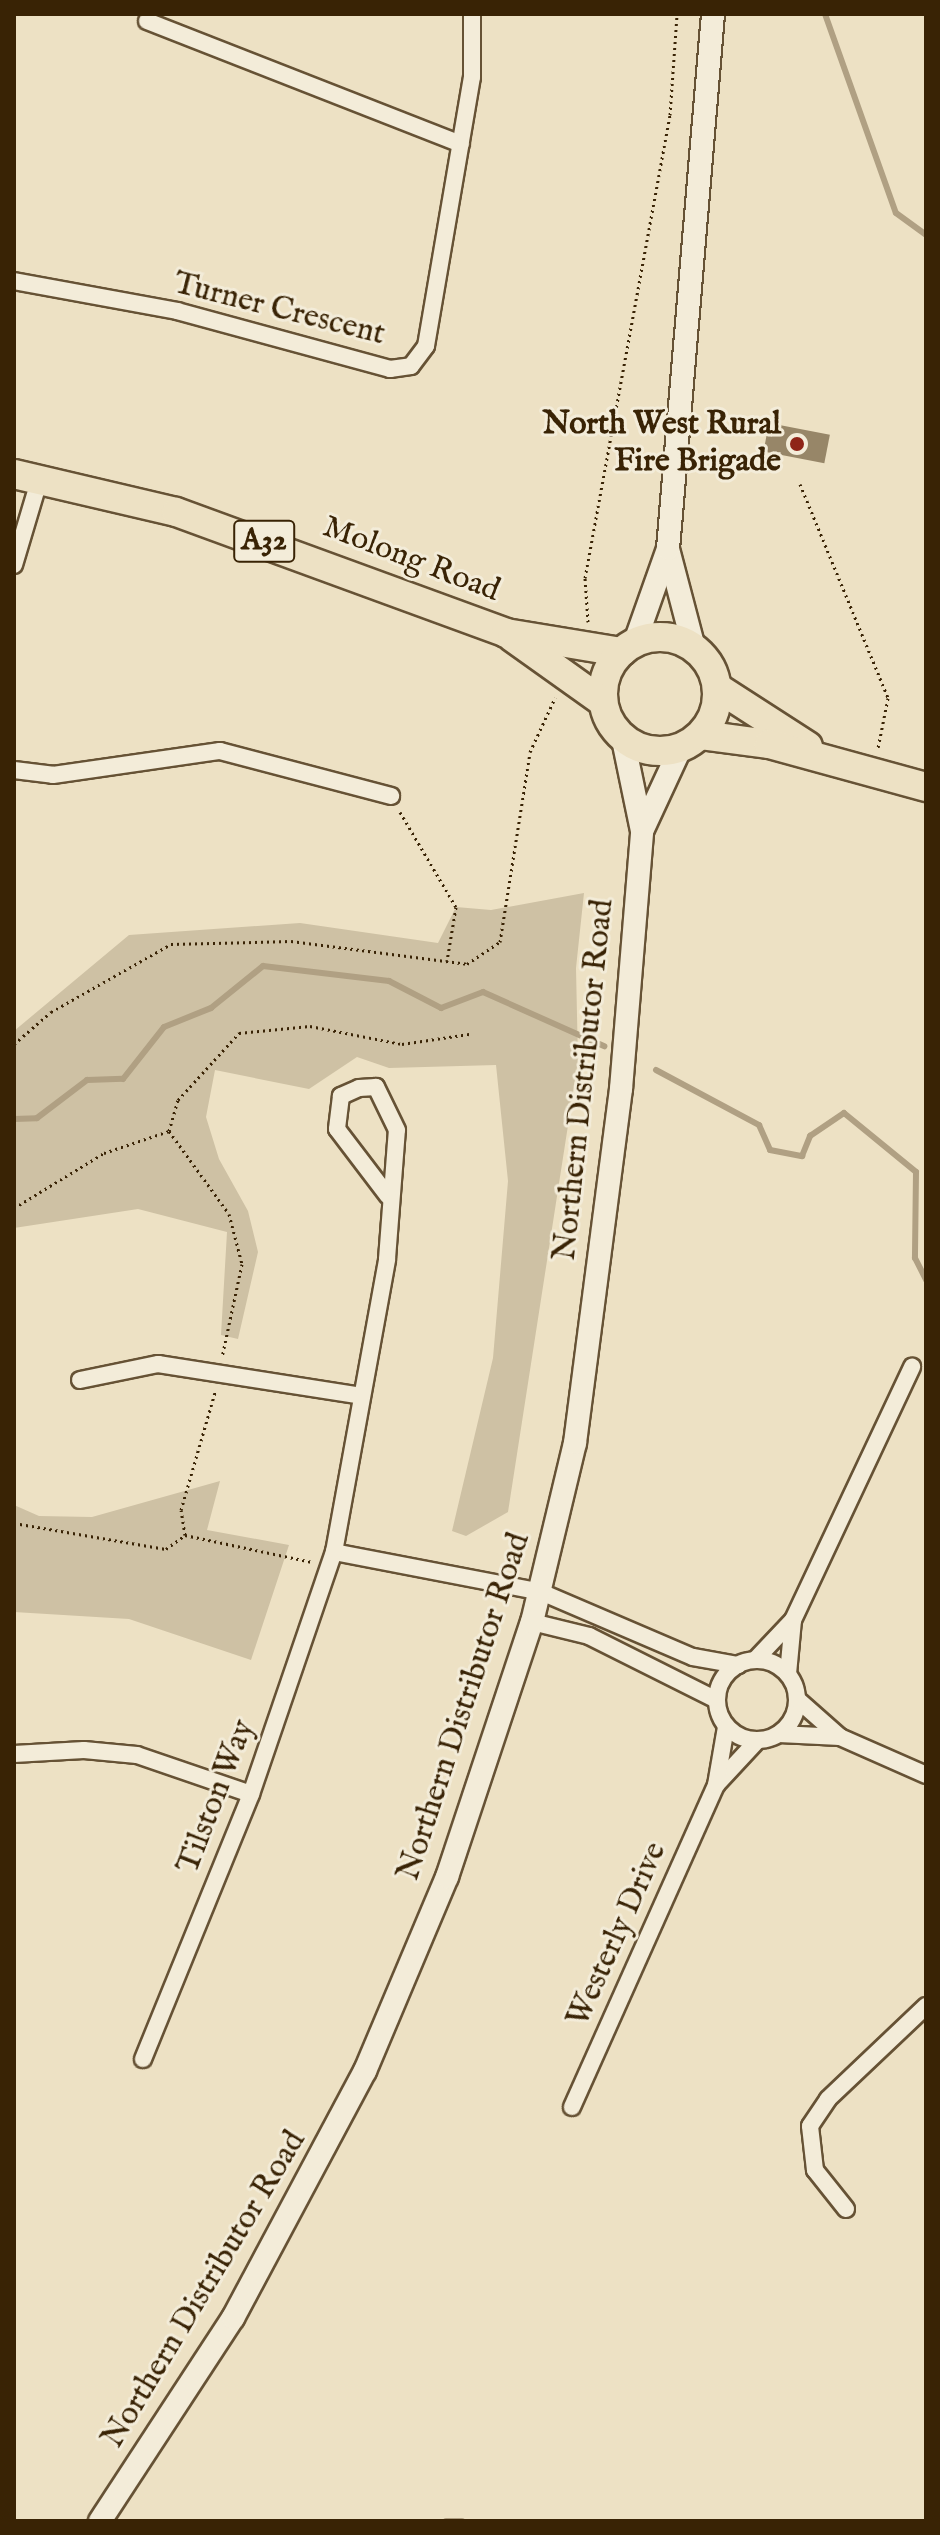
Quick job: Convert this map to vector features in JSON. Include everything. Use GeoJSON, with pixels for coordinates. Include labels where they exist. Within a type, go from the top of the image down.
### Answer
{"type":"FeatureCollection","features":[{"type":"Feature","properties":{"kind":"highway","name":"Molong Road"},"geometry":{"type":"LineString","coordinates":[[27,476],[247,535],[506,633],[583,645],[628,647]]}},
{"type":"Feature","properties":{"kind":"highway","name":"Molong Road"},"geometry":{"type":"LineString","coordinates":[[506,633],[603,702]]}},
{"type":"Feature","properties":{"kind":"highway","name":"A32"},"geometry":{"type":"LineString","coordinates":[[628,647],[672,638],[694,648]]}},
{"type":"Feature","properties":{"kind":"highway"},"geometry":{"type":"LineString","coordinates":[[603,702],[605,677],[628,647]]}},
{"type":"Feature","properties":{"kind":"highway"},"geometry":{"type":"LineString","coordinates":[[691,742],[714,715],[718,688],[709,663],[694,648]]}},
{"type":"Feature","properties":{"kind":"highway"},"geometry":{"type":"LineString","coordinates":[[718,688],[825,757]]}},
{"type":"Feature","properties":{"kind":"highway","name":"A32"},"geometry":{"type":"LineString","coordinates":[[603,702],[623,739]]}},
{"type":"Feature","properties":{"kind":"highway"},"geometry":{"type":"LineString","coordinates":[[623,739],[649,751],[691,742],[825,757],[926,787]]}},
{"type":"Feature","properties":{"kind":"main road"},"geometry":{"type":"LineString","coordinates":[[628,647],[668,549],[713,14]]}},
{"type":"Feature","properties":{"kind":"main road"},"geometry":{"type":"LineString","coordinates":[[668,549],[694,648]]}},
{"type":"Feature","properties":{"kind":"main road","name":"Northern Distributor Road"},"geometry":{"type":"LineString","coordinates":[[100,2521],[240,2306],[365,2071],[447,1877],[541,1592],[583,1395],[621,1089],[642,831],[623,739]]}},
{"type":"Feature","properties":{"kind":"main road","name":"Northern Distributor Road"},"geometry":{"type":"LineString","coordinates":[[642,831],[691,742]]}},
{"type":"Feature","properties":{"kind":"street","name":"Turner Crescent"},"geometry":{"type":"LineString","coordinates":[[14,281],[177,311],[390,369],[411,366],[426,346],[472,77],[472,14]]}},
{"type":"Feature","properties":{"kind":"street"},"geometry":{"type":"LineString","coordinates":[[147,21],[461,144]]}},
{"type":"Feature","properties":{"kind":"street"},"geometry":{"type":"LineString","coordinates":[[14,565],[27,476]]}},
{"type":"Feature","properties":{"kind":"street"},"geometry":{"type":"LineString","coordinates":[[14,770],[53,775],[220,751],[391,796]]}},
{"type":"Feature","properties":{"kind":"street","name":"Tilston Way"},"geometry":{"type":"LineString","coordinates":[[143,2059],[251,1794],[331,1559],[387,1259],[388,1196],[397,1130],[376,1087],[359,1088],[341,1096],[337,1129],[388,1196]]}},
{"type":"Feature","properties":{"kind":"street"},"geometry":{"type":"LineString","coordinates":[[80,1380],[158,1364],[362,1396]]}},
{"type":"Feature","properties":{"kind":"street"},"geometry":{"type":"LineString","coordinates":[[840,1737],[779,1734],[757,1741],[726,1727],[717,1700],[726,1674],[738,1665],[755,1660],[793,1620],[912,1367]]}},
{"type":"Feature","properties":{"kind":"street"},"geometry":{"type":"LineString","coordinates":[[331,1559],[541,1592],[693,1657],[738,1665]]}},
{"type":"Feature","properties":{"kind":"street"},"geometry":{"type":"LineString","coordinates":[[793,1620],[788,1674],[797,1699],[840,1737],[926,1775]]}},
{"type":"Feature","properties":{"kind":"street"},"geometry":{"type":"LineString","coordinates":[[532,1622],[589,1636],[717,1700]]}},
{"type":"Feature","properties":{"kind":"street"},"geometry":{"type":"LineString","coordinates":[[755,1660],[788,1674]]}},
{"type":"Feature","properties":{"kind":"street"},"geometry":{"type":"LineString","coordinates":[[779,1734],[793,1718],[797,1699]]}},
{"type":"Feature","properties":{"kind":"street","name":"Westerly Drive"},"geometry":{"type":"LineString","coordinates":[[572,2107],[716,1785],[726,1727]]}},
{"type":"Feature","properties":{"kind":"street","name":"Westerly Drive"},"geometry":{"type":"LineString","coordinates":[[716,1785],[757,1741]]}},
{"type":"Feature","properties":{"kind":"street"},"geometry":{"type":"LineString","coordinates":[[14,1754],[137,1755],[251,1794]]}},
{"type":"Feature","properties":{"kind":"street"},"geometry":{"type":"LineString","coordinates":[[846,2209],[815,2170],[810,2126],[828,2099],[926,2006]]}},
{"type":"Feature","properties":{"kind":"path"},"geometry":{"type":"LineString","coordinates":[[583,645],[589,615],[585,578],[670,115],[677,14]]}},
{"type":"Feature","properties":{"kind":"path"},"geometry":{"type":"LineString","coordinates":[[800,484],[888,698],[885,729],[869,770]]}},
{"type":"Feature","properties":{"kind":"path"},"geometry":{"type":"LineString","coordinates":[[14,1044],[51,1012],[171,944],[291,941],[467,964],[500,942],[530,752],[565,675]]}},
{"type":"Feature","properties":{"kind":"path"},"geometry":{"type":"LineString","coordinates":[[391,796],[456,907],[447,961]]}},
{"type":"Feature","properties":{"kind":"path"},"geometry":{"type":"LineString","coordinates":[[169,1131],[178,1100],[239,1033],[310,1026],[402,1044],[469,1034]]}},
{"type":"Feature","properties":{"kind":"path"},"geometry":{"type":"LineString","coordinates":[[14,1208],[104,1153],[169,1131]]}},
{"type":"Feature","properties":{"kind":"path"},"geometry":{"type":"LineString","coordinates":[[169,1131],[229,1214],[242,1264],[219,1374],[181,1510],[185,1535]]}},
{"type":"Feature","properties":{"kind":"path"},"geometry":{"type":"LineString","coordinates":[[14,1523],[166,1549],[185,1535],[331,1559]]}},
{"type":"Feature","properties":{"kind":"shaded area"},"geometry":{"type":"Polygon","coordinates":[[[584,893],[576,968],[578,1061],[508,1512],[466,1536],[452,1531],[493,1358],[508,1181],[496,1065],[389,1068],[357,1057],[309,1089],[215,1070],[206,1117],[219,1159],[248,1211],[258,1252],[238,1339],[221,1335],[227,1232],[138,1209],[14,1228],[14,1031],[129,935],[300,923],[438,943],[456,907],[491,910],[584,893]]]}},
{"type":"Feature","properties":{"kind":"shaded area"},"geometry":{"type":"Polygon","coordinates":[[[220,1481],[207,1530],[289,1545],[251,1660],[129,1619],[14,1612],[14,1505],[39,1516],[92,1517],[220,1481]]]}},
{"type":"Feature","properties":{"kind":"building","name":"North West Rural Fire Brigade"},"geometry":{"type":"Polygon","coordinates":[[[769,423],[830,435],[824,463],[763,451],[769,423]]]}},
{"type":"Feature","properties":{"kind":"waterway"},"geometry":{"type":"LineString","coordinates":[[825,14],[896,213],[926,235]]}},
{"type":"Feature","properties":{"kind":"waterway"},"geometry":{"type":"LineString","coordinates":[[14,1119],[37,1118],[87,1080],[123,1079],[164,1027],[211,1008],[263,966],[389,981],[441,1008],[483,992],[604,1046]]}},
{"type":"Feature","properties":{"kind":"waterway"},"geometry":{"type":"LineString","coordinates":[[656,1070],[759,1125],[770,1150],[802,1156],[810,1136],[844,1113],[916,1172],[915,1258],[926,1280]]}},
{"type":"Feature","properties":{"kind":"waterway"},"geometry":{"type":"LineString","coordinates":[[446,2521],[462,2521]]}},
{"type":"Feature","properties":{"kind":"place","name":"North West Rural Fire Brigade"},"geometry":{"type":"Point","coordinates":[797,444]}}]}
